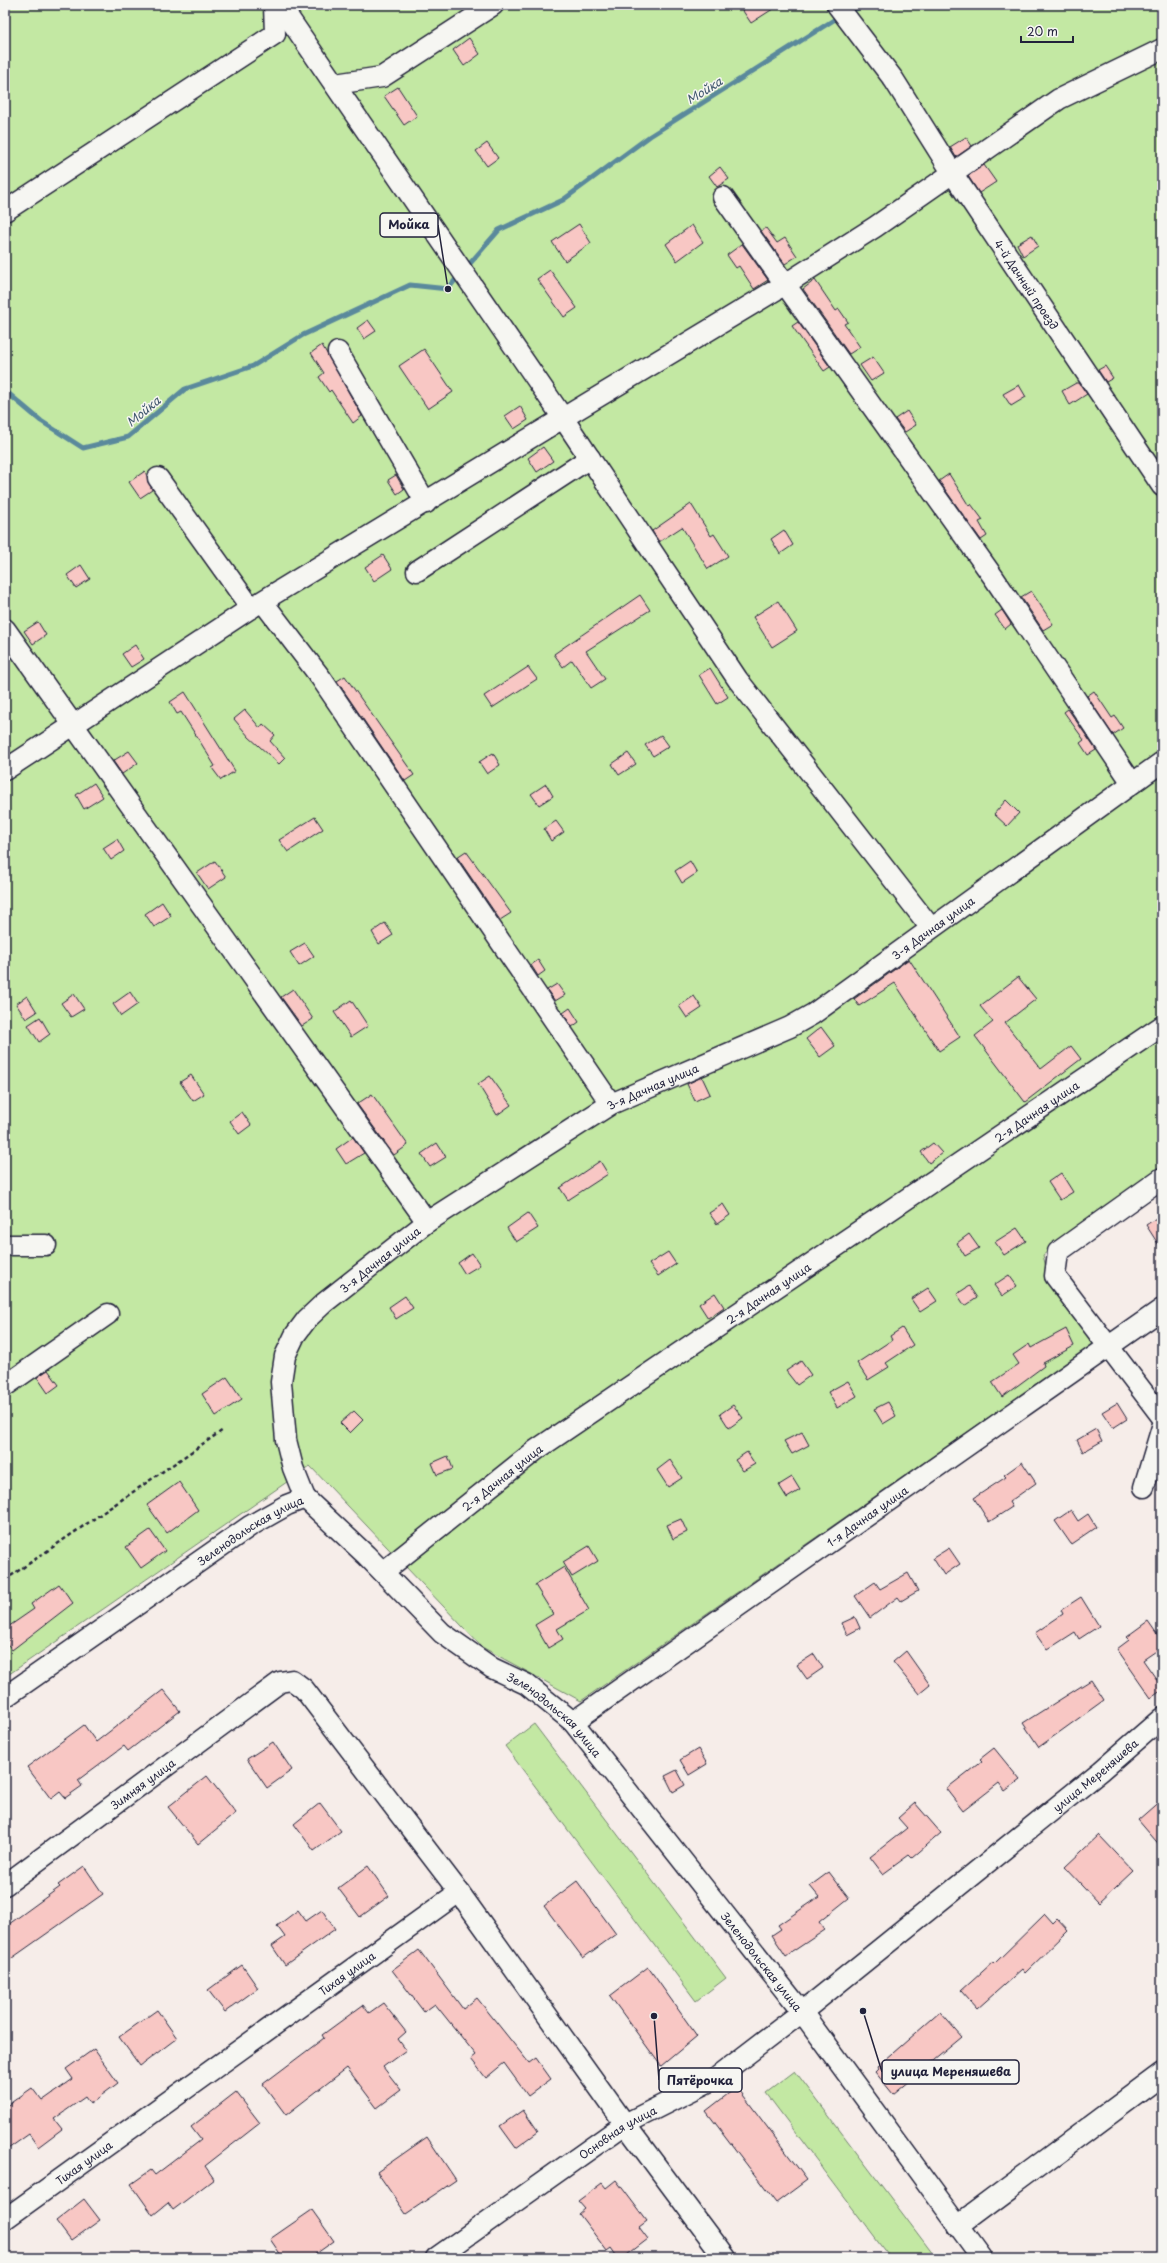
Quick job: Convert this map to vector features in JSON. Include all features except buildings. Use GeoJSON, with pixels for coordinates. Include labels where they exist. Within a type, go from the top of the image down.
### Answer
{"type":"FeatureCollection","features":[{"type":"Feature","properties":{"kind":"street"},"geometry":{"type":"LineString","coordinates":[[5,211],[275,34],[274,5]]}},
{"type":"Feature","properties":{"kind":"street"},"geometry":{"type":"LineString","coordinates":[[280,5],[563,418],[738,680],[931,928]]}},
{"type":"Feature","properties":{"kind":"street"},"geometry":{"type":"LineString","coordinates":[[335,84],[382,77],[493,5]]}},
{"type":"Feature","properties":{"kind":"street","name":"4-й Дачный проезд"},"geometry":{"type":"LineString","coordinates":[[838,5],[894,80],[953,174],[1162,486]]}},
{"type":"Feature","properties":{"kind":"street"},"geometry":{"type":"LineString","coordinates":[[5,770],[257,605],[784,285],[875,227],[1059,99],[1162,48]]}},
{"type":"Feature","properties":{"kind":"street"},"geometry":{"type":"LineString","coordinates":[[724,197],[784,285],[994,578],[1132,783]]}},
{"type":"Feature","properties":{"kind":"street"},"geometry":{"type":"LineString","coordinates":[[338,352],[426,503]]}},
{"type":"Feature","properties":{"kind":"street"},"geometry":{"type":"LineString","coordinates":[[418,571],[590,458]]}},
{"type":"Feature","properties":{"kind":"street"},"geometry":{"type":"LineString","coordinates":[[158,478],[257,605],[321,678],[611,1104]]}},
{"type":"Feature","properties":{"kind":"street"},"geometry":{"type":"LineString","coordinates":[[5,629],[427,1222]]}},
{"type":"Feature","properties":{"kind":"street","name":"3-я Дачная улица"},"geometry":{"type":"LineString","coordinates":[[304,1498],[293,1468],[282,1414],[281,1382],[286,1356],[295,1336],[307,1319],[324,1303],[427,1222],[611,1104],[685,1073],[807,1017],[1162,762]]}},
{"type":"Feature","properties":{"kind":"street","name":"2-я Дачная улица"},"geometry":{"type":"LineString","coordinates":[[383,1572],[536,1450],[1162,1026]]}},
{"type":"Feature","properties":{"kind":"street"},"geometry":{"type":"LineString","coordinates":[[1162,1178],[1058,1252],[1055,1276],[1162,1417]]}},
{"type":"Feature","properties":{"kind":"street"},"geometry":{"type":"LineString","coordinates":[[5,1245],[46,1245]]}},
{"type":"Feature","properties":{"kind":"street","name":"1-я Дачная улица"},"geometry":{"type":"LineString","coordinates":[[572,1722],[1162,1309]]}},
{"type":"Feature","properties":{"kind":"street"},"geometry":{"type":"LineString","coordinates":[[5,1386],[108,1314]]}},
{"type":"Feature","properties":{"kind":"street"},"geometry":{"type":"LineString","coordinates":[[1144,1487],[1162,1427]]}},
{"type":"Feature","properties":{"kind":"street","name":"Зеленодольская улица"},"geometry":{"type":"LineString","coordinates":[[5,1697],[250,1526],[286,1505],[304,1498],[323,1513],[442,1633],[492,1668],[526,1684],[572,1722],[802,2012],[982,2258]]}},
{"type":"Feature","properties":{"kind":"street","name":"Зимняя улица"},"geometry":{"type":"LineString","coordinates":[[5,1885],[280,1682],[292,1680],[304,1689],[458,1892]]}},
{"type":"Feature","properties":{"kind":"street","name":"улица Мереняшева"},"geometry":{"type":"LineString","coordinates":[[802,2012],[1101,1771],[1162,1718]]}},
{"type":"Feature","properties":{"kind":"street"},"geometry":{"type":"LineString","coordinates":[[458,1892],[625,2124],[725,2258]]}},
{"type":"Feature","properties":{"kind":"street","name":"Тихая улица"},"geometry":{"type":"LineString","coordinates":[[5,2219],[458,1892]]}},
{"type":"Feature","properties":{"kind":"street","name":"Основная улица"},"geometry":{"type":"LineString","coordinates":[[436,2258],[625,2124],[716,2078],[802,2012]]}},
{"type":"Feature","properties":{"kind":"street"},"geometry":{"type":"LineString","coordinates":[[958,2226],[1162,2074]]}},
{"type":"Feature","properties":{"kind":"path"},"geometry":{"type":"LineString","coordinates":[[5,1580],[223,1430]]}},
{"type":"Feature","properties":{"kind":"green space"},"geometry":{"type":"Polygon","coordinates":[[[5,5],[1162,5],[1162,1167],[1043,1255],[1049,1280],[1094,1344],[581,1701],[482,1647],[310,1466],[5,1677],[5,5]]]}},
{"type":"Feature","properties":{"kind":"green space"},"geometry":{"type":"Polygon","coordinates":[[[534,1724],[726,1978],[696,2001],[505,1746],[534,1724]]]}},
{"type":"Feature","properties":{"kind":"green space"},"geometry":{"type":"Polygon","coordinates":[[[795,2071],[936,2258],[890,2258],[766,2093],[795,2071]]]}},
{"type":"Feature","properties":{"kind":"waterway","name":"Мойка"},"geometry":{"type":"LineString","coordinates":[[847,12],[866,5]]}},
{"type":"Feature","properties":{"kind":"waterway","name":"Мойка"},"geometry":{"type":"LineString","coordinates":[[466,268],[499,230],[563,200],[650,136],[840,16]]}},
{"type":"Feature","properties":{"kind":"waterway","name":"Мойка"},"geometry":{"type":"LineString","coordinates":[[5,395],[9,394],[41,421],[83,448],[128,437],[185,389],[253,366],[303,335],[410,285],[448,289],[460,274]]}},
{"type":"Feature","properties":{"kind":"place","name":"Мойка"},"geometry":{"type":"Point","coordinates":[448,289]}},
{"type":"Feature","properties":{"kind":"place","name":"улица Мереняшева"},"geometry":{"type":"Point","coordinates":[863,2011]}},
{"type":"Feature","properties":{"kind":"place","name":"Пятёрочка"},"geometry":{"type":"Point","coordinates":[654,2016]}}]}
